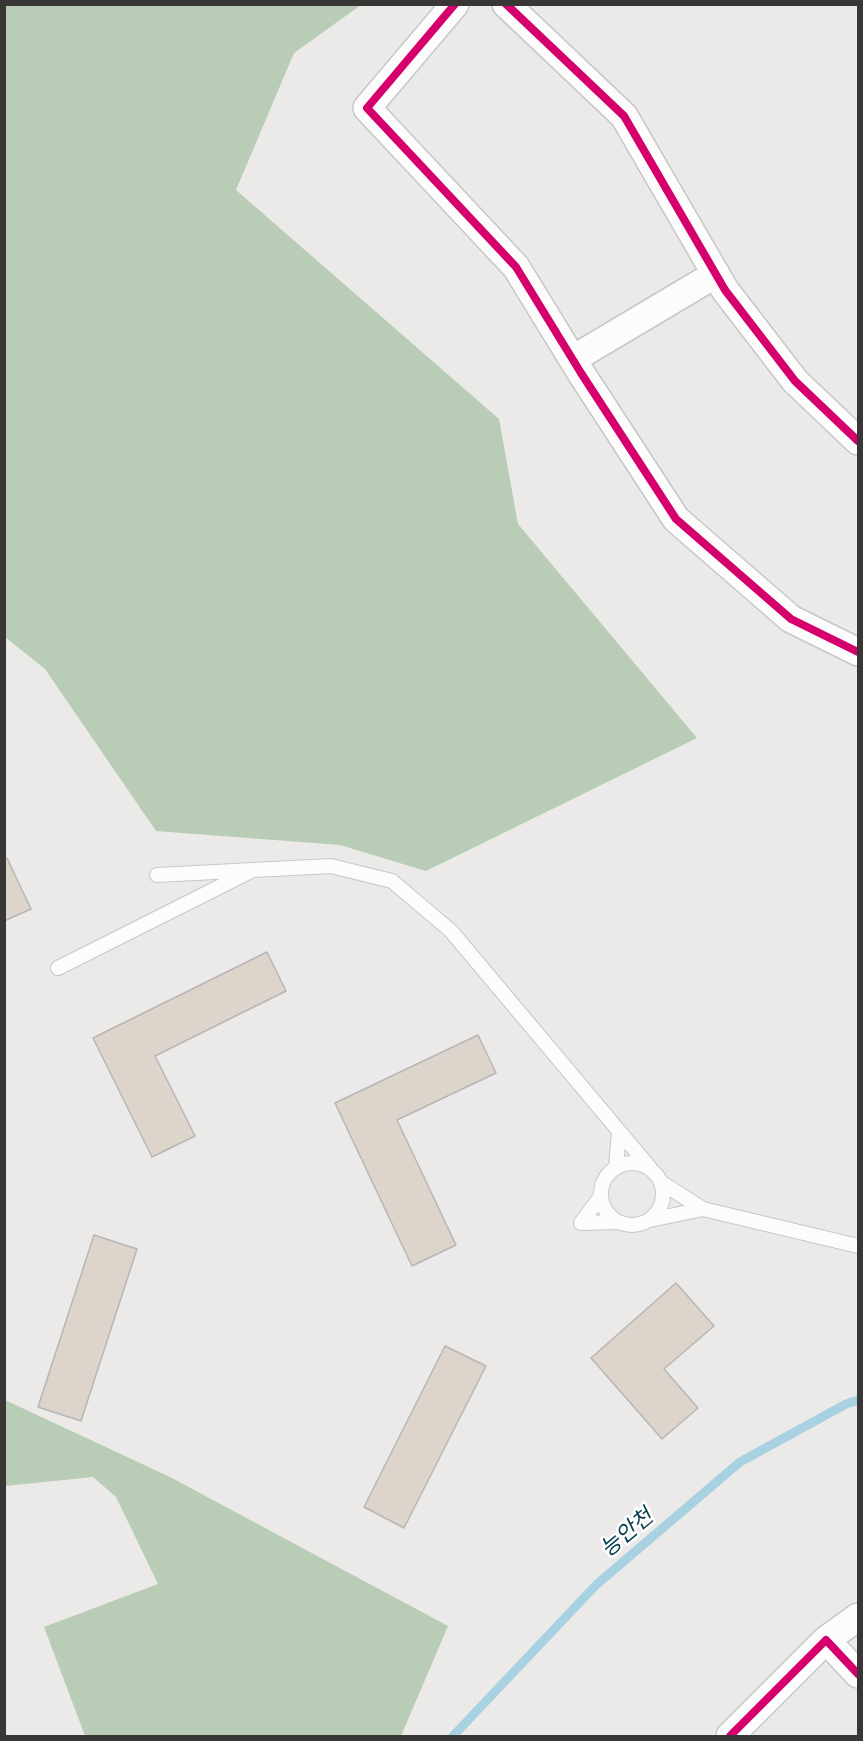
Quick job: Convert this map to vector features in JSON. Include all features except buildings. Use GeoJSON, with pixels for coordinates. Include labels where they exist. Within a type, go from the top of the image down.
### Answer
{"type":"FeatureCollection","features":[{"type":"Feature","properties":{"kind":"street"},"geometry":{"type":"LineString","coordinates":[[455,4],[367,108],[516,267],[676,519],[791,619],[858,651]]}},
{"type":"Feature","properties":{"kind":"street"},"geometry":{"type":"LineString","coordinates":[[506,4],[624,116],[725,290],[795,381],[858,441]]}},
{"type":"Feature","properties":{"kind":"street"},"geometry":{"type":"LineString","coordinates":[[573,359],[716,274]]}},
{"type":"Feature","properties":{"kind":"street"},"geometry":{"type":"LineString","coordinates":[[730,1737],[826,1640],[858,1617]]}},
{"type":"Feature","properties":{"kind":"street"},"geometry":{"type":"LineString","coordinates":[[826,1640],[858,1674]]}},
{"type":"Feature","properties":{"kind":"lane"},"geometry":{"type":"LineString","coordinates":[[157,874],[331,866],[392,881],[451,931],[662,1183],[704,1209],[858,1246]]}},
{"type":"Feature","properties":{"kind":"lane"},"geometry":{"type":"LineString","coordinates":[[58,969],[253,870]]}},
{"type":"Feature","properties":{"kind":"lane"},"geometry":{"type":"LineString","coordinates":[[616,1168],[619,1131]]}},
{"type":"Feature","properties":{"kind":"lane"},"geometry":{"type":"LineString","coordinates":[[650,1168],[632,1163],[616,1168],[607,1176],[601,1196],[581,1223],[639,1224],[704,1209]]}},
{"type":"Feature","properties":{"kind":"lane"},"geometry":{"type":"LineString","coordinates":[[649,1220],[657,1213],[662,1203],[662,1183]]}},
{"type":"Feature","properties":{"kind":"lane"},"geometry":{"type":"LineString","coordinates":[[601,1196],[609,1215],[618,1222]]}},
{"type":"Feature","properties":{"kind":"green space"},"geometry":{"type":"Polygon","coordinates":[[[4,5],[361,5],[294,53],[236,190],[499,419],[518,524],[697,738],[426,871],[340,845],[156,831],[45,669],[5,637],[4,5]]]}},
{"type":"Feature","properties":{"kind":"green space"},"geometry":{"type":"Polygon","coordinates":[[[5,1400],[170,1477],[448,1626],[401,1736],[85,1736],[44,1627],[158,1584],[116,1497],[93,1477],[5,1486],[5,1400]]]}},
{"type":"Feature","properties":{"kind":"waterway","name":"능안천"},"geometry":{"type":"LineString","coordinates":[[453,1736],[596,1585],[740,1462],[846,1404],[858,1400]]}},
{"type":"Feature","properties":{"kind":"cycle path"},"geometry":{"type":"LineString","coordinates":[[455,4],[367,108],[516,267],[581,373],[676,519],[791,619],[858,652]]}},
{"type":"Feature","properties":{"kind":"cycle path"},"geometry":{"type":"LineString","coordinates":[[506,4],[624,116],[725,290],[795,381],[858,441]]}},
{"type":"Feature","properties":{"kind":"cycle path"},"geometry":{"type":"LineString","coordinates":[[730,1736],[826,1640],[858,1674]]}}]}
